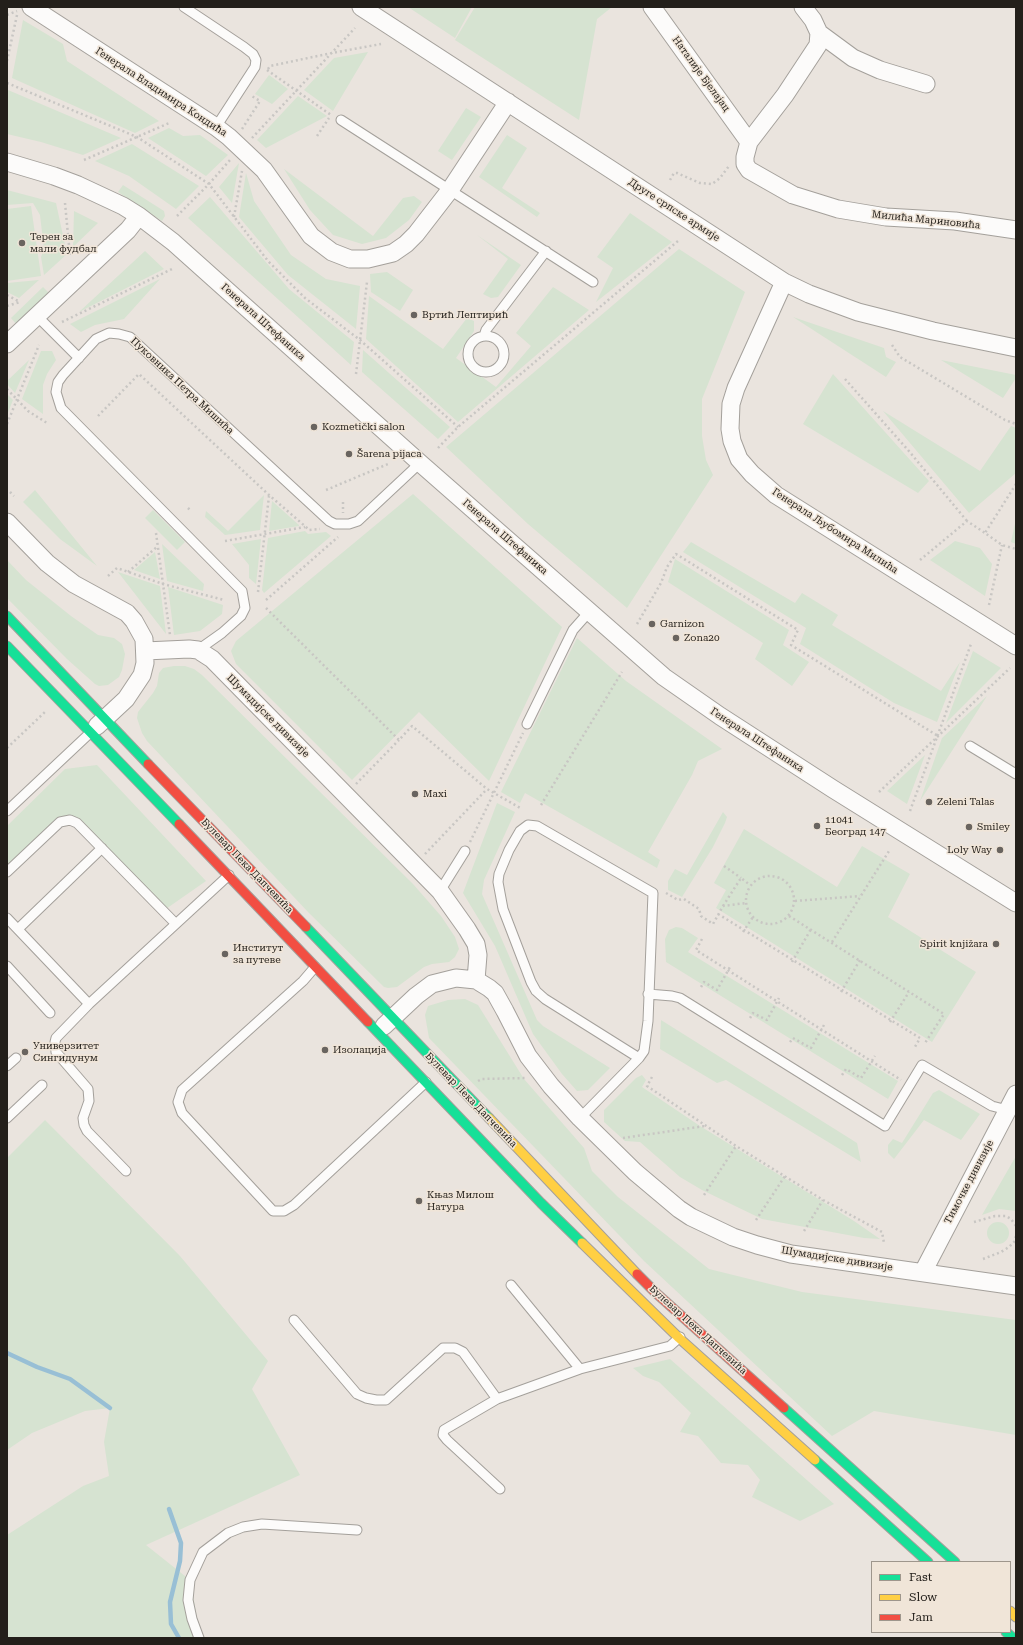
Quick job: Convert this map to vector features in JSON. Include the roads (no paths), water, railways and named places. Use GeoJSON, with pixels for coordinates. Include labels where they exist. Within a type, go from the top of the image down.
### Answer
{"type":"FeatureCollection","features":[{"type":"Feature","properties":{"kind":"street","name":"Генерала Владимира Кондића"},"geometry":{"type":"LineString","coordinates":[[31,7],[216,127],[264,170],[311,236],[327,249],[344,257],[357,260],[388,254],[400,249],[416,234],[450,190],[508,102]]}},
{"type":"Feature","properties":{"kind":"street","name":"Друге српске армије"},"geometry":{"type":"LineString","coordinates":[[361,7],[784,282],[809,294],[858,312],[933,331],[1016,348]]}},
{"type":"Feature","properties":{"kind":"street","name":"Наталије Бјелајац"},"geometry":{"type":"LineString","coordinates":[[652,7],[750,142]]}},
{"type":"Feature","properties":{"kind":"street"},"geometry":{"type":"LineString","coordinates":[[803,7],[813,20],[819,33],[853,58],[880,70],[926,84]]}},
{"type":"Feature","properties":{"kind":"street","name":"Милића Мариновића"},"geometry":{"type":"LineString","coordinates":[[819,33],[818,45],[785,95],[750,142],[745,157],[745,164],[749,170],[793,195],[838,209],[886,217],[955,221],[1016,230]]}},
{"type":"Feature","properties":{"kind":"street","name":"Генерала Штефаника"},"geometry":{"type":"LineString","coordinates":[[7,162],[78,185],[123,206],[139,216],[173,242],[642,659],[687,694],[833,789],[1016,903]]}},
{"type":"Feature","properties":{"kind":"street"},"geometry":{"type":"LineString","coordinates":[[7,344],[128,230],[139,216]]}},
{"type":"Feature","properties":{"kind":"street","name":"Генерала Љубомира Милића"},"geometry":{"type":"LineString","coordinates":[[784,282],[736,388],[731,404],[730,429],[732,441],[739,459],[752,474],[776,495],[1016,646]]}},
{"type":"Feature","properties":{"kind":"street"},"geometry":{"type":"LineString","coordinates":[[7,522],[47,563],[74,584],[127,613],[139,628],[144,639],[145,663],[142,675],[131,693],[90,733]]}},
{"type":"Feature","properties":{"kind":"street","name":"Булевар Пека Дапчевића"},"geometry":{"type":"LineString","coordinates":[[7,616],[656,1293],[954,1561]]}},
{"type":"Feature","properties":{"kind":"street","name":"Булевар Пека Дапчевића"},"geometry":{"type":"LineString","coordinates":[[7,646],[229,875],[315,967],[542,1203],[679,1338],[927,1561]]}},
{"type":"Feature","properties":{"kind":"street"},"geometry":{"type":"LineString","coordinates":[[145,651],[198,650]]}},
{"type":"Feature","properties":{"kind":"street","name":"Шумадијске дивизије"},"geometry":{"type":"LineString","coordinates":[[198,650],[212,659],[440,891],[476,944],[478,955],[476,980]]}},
{"type":"Feature","properties":{"kind":"street","name":"Шумадијске дивизије"},"geometry":{"type":"LineString","coordinates":[[378,1032],[420,993],[432,984],[456,978],[476,980],[495,993],[506,1011],[528,1056],[551,1086],[580,1118],[635,1172],[680,1209],[722,1232],[758,1245],[811,1257],[1016,1286]]}},
{"type":"Feature","properties":{"kind":"street","name":"Тимочке дивизије"},"geometry":{"type":"LineString","coordinates":[[923,1272],[1012,1111],[1016,1094]]}},
{"type":"Feature","properties":{"kind":"lane"},"geometry":{"type":"LineString","coordinates":[[184,7],[244,47],[253,54],[256,60],[256,67],[216,127]]}},
{"type":"Feature","properties":{"kind":"lane"},"geometry":{"type":"LineString","coordinates":[[341,120],[593,282]]}},
{"type":"Feature","properties":{"kind":"lane"},"geometry":{"type":"LineString","coordinates":[[484,336],[495,339],[500,343],[505,354],[501,366],[490,372],[478,371],[473,367],[468,357],[470,346],[474,341],[484,336],[486,330],[546,252]]}},
{"type":"Feature","properties":{"kind":"lane"},"geometry":{"type":"LineString","coordinates":[[37,316],[79,358]]}},
{"type":"Feature","properties":{"kind":"lane","name":"Пуковника Петра Мишића"},"geometry":{"type":"LineString","coordinates":[[198,650],[222,633],[241,616],[245,608],[242,591],[61,408],[56,392],[58,382],[96,339],[110,333],[130,337],[323,516],[335,524],[349,524],[358,521],[420,463]]}},
{"type":"Feature","properties":{"kind":"lane"},"geometry":{"type":"LineString","coordinates":[[527,724],[573,630],[589,612]]}},
{"type":"Feature","properties":{"kind":"lane"},"geometry":{"type":"LineString","coordinates":[[7,811],[90,733]]}},
{"type":"Feature","properties":{"kind":"lane"},"geometry":{"type":"LineString","coordinates":[[970,746],[1016,774]]}},
{"type":"Feature","properties":{"kind":"lane"},"geometry":{"type":"LineString","coordinates":[[7,872],[60,822],[70,820],[77,823],[175,923]]}},
{"type":"Feature","properties":{"kind":"lane"},"geometry":{"type":"LineString","coordinates":[[580,1118],[639,1058],[644,1051],[646,1043],[652,893],[537,826],[528,826],[520,831],[509,850],[499,874],[498,882],[503,909],[531,982],[536,991],[545,999],[639,1058]]}},
{"type":"Feature","properties":{"kind":"lane"},"geometry":{"type":"LineString","coordinates":[[18,929],[102,848]]}},
{"type":"Feature","properties":{"kind":"lane"},"geometry":{"type":"LineString","coordinates":[[440,891],[465,851]]}},
{"type":"Feature","properties":{"kind":"lane"},"geometry":{"type":"LineString","coordinates":[[126,1171],[87,1131],[83,1118],[90,1101],[88,1089],[56,1052],[56,1038],[89,1004],[175,923],[229,875]]}},
{"type":"Feature","properties":{"kind":"lane"},"geometry":{"type":"LineString","coordinates":[[7,918],[89,1004]]}},
{"type":"Feature","properties":{"kind":"lane"},"geometry":{"type":"LineString","coordinates":[[7,966],[50,1013]]}},
{"type":"Feature","properties":{"kind":"lane"},"geometry":{"type":"LineString","coordinates":[[315,967],[303,980],[182,1090],[178,1102],[182,1113],[273,1211],[284,1211],[294,1205],[426,1082]]}},
{"type":"Feature","properties":{"kind":"lane"},"geometry":{"type":"LineString","coordinates":[[648,994],[680,998],[885,1126],[922,1065],[992,1106],[1012,1111]]}},
{"type":"Feature","properties":{"kind":"lane"},"geometry":{"type":"LineString","coordinates":[[7,1066],[16,1058]]}},
{"type":"Feature","properties":{"kind":"lane"},"geometry":{"type":"LineString","coordinates":[[7,1118],[42,1085]]}},
{"type":"Feature","properties":{"kind":"lane"},"geometry":{"type":"LineString","coordinates":[[511,1285],[580,1370]]}},
{"type":"Feature","properties":{"kind":"lane"},"geometry":{"type":"LineString","coordinates":[[294,1320],[357,1394],[376,1400],[386,1400],[444,1348],[455,1348],[463,1352],[496,1399]]}},
{"type":"Feature","properties":{"kind":"lane"},"geometry":{"type":"LineString","coordinates":[[500,1489],[443,1435],[444,1430],[496,1399],[580,1370],[670,1346],[693,1326]]}},
{"type":"Feature","properties":{"kind":"lane"},"geometry":{"type":"LineString","coordinates":[[199,1638],[192,1619],[188,1600],[190,1580],[204,1552],[228,1533],[243,1527],[262,1524],[357,1530]]}},
{"type":"Feature","properties":{"kind":"waterway"},"geometry":{"type":"LineString","coordinates":[[7,1353],[37,1367],[70,1379],[110,1408]]}},
{"type":"Feature","properties":{"kind":"waterway"},"geometry":{"type":"LineString","coordinates":[[169,1509],[181,1543],[180,1561],[170,1602],[171,1624],[179,1638]]}},
{"type":"Feature","properties":{"kind":"place","name":"Терен за мали фудбал"},"geometry":{"type":"Point","coordinates":[22,243]}},
{"type":"Feature","properties":{"kind":"place","name":"Вртић Лептирић"},"geometry":{"type":"Point","coordinates":[414,315]}},
{"type":"Feature","properties":{"kind":"place","name":"Kozmetički salon"},"geometry":{"type":"Point","coordinates":[314,427]}},
{"type":"Feature","properties":{"kind":"place","name":"Šarena pijaca"},"geometry":{"type":"Point","coordinates":[349,454]}},
{"type":"Feature","properties":{"kind":"place","name":"Garnizon"},"geometry":{"type":"Point","coordinates":[652,624]}},
{"type":"Feature","properties":{"kind":"place","name":"Zona20"},"geometry":{"type":"Point","coordinates":[676,638]}},
{"type":"Feature","properties":{"kind":"place","name":"Maxi"},"geometry":{"type":"Point","coordinates":[415,794]}},
{"type":"Feature","properties":{"kind":"place","name":"Zeleni Talas"},"geometry":{"type":"Point","coordinates":[929,802]}},
{"type":"Feature","properties":{"kind":"place","name":"11041 Београд 147"},"geometry":{"type":"Point","coordinates":[817,826]}},
{"type":"Feature","properties":{"kind":"place","name":"Smiley"},"geometry":{"type":"Point","coordinates":[969,827]}},
{"type":"Feature","properties":{"kind":"place","name":"Loly Way"},"geometry":{"type":"Point","coordinates":[1000,850]}},
{"type":"Feature","properties":{"kind":"place","name":"Spirit knjižara"},"geometry":{"type":"Point","coordinates":[996,944]}},
{"type":"Feature","properties":{"kind":"place","name":"Институт за путеве"},"geometry":{"type":"Point","coordinates":[225,954]}},
{"type":"Feature","properties":{"kind":"place","name":"Изолација"},"geometry":{"type":"Point","coordinates":[325,1050]}},
{"type":"Feature","properties":{"kind":"place","name":"Универзитет Сингидунум"},"geometry":{"type":"Point","coordinates":[25,1052]}},
{"type":"Feature","properties":{"kind":"place","name":"Књаз Милош Натура"},"geometry":{"type":"Point","coordinates":[419,1201]}}]}
